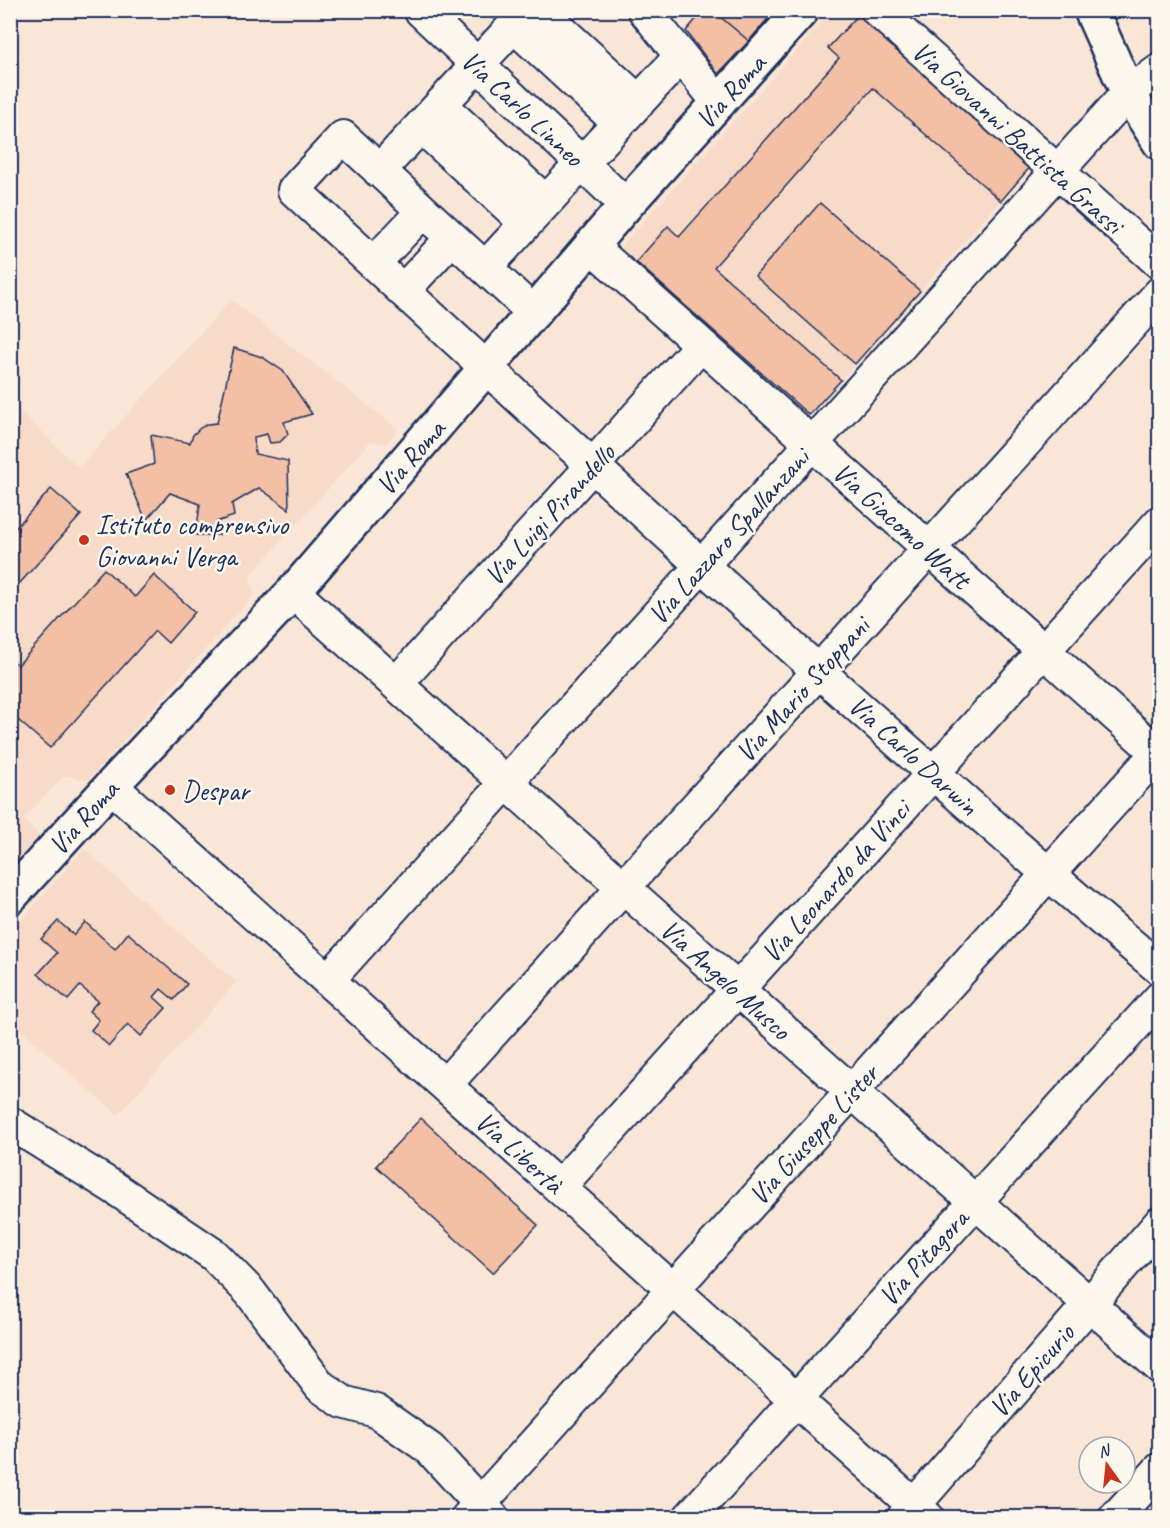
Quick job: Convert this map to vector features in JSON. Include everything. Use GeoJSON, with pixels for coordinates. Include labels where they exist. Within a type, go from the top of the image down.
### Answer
{"type":"FeatureCollection","features":[{"type":"Feature","properties":{"kind":"main road","name":"Via Roma"},"geometry":{"type":"LineString","coordinates":[[10,897],[293,592],[626,205],[802,10]]}},
{"type":"Feature","properties":{"kind":"main road"},"geometry":{"type":"LineString","coordinates":[[1092,10],[1128,93],[1160,143]]}},
{"type":"Feature","properties":{"kind":"street","name":"Via Carlo Linneo"},"geometry":{"type":"LineString","coordinates":[[420,10],[626,205]]}},
{"type":"Feature","properties":{"kind":"street"},"geometry":{"type":"LineString","coordinates":[[644,10],[719,103]]}},
{"type":"Feature","properties":{"kind":"street","name":"Via Giovanni Battista Grassi"},"geometry":{"type":"LineString","coordinates":[[877,10],[1160,263]]}},
{"type":"Feature","properties":{"kind":"street"},"geometry":{"type":"LineString","coordinates":[[534,313],[379,171],[527,16],[629,112]]}},
{"type":"Feature","properties":{"kind":"street"},"geometry":{"type":"LineString","coordinates":[[485,268],[681,56]]}},
{"type":"Feature","properties":{"kind":"street","name":"Via Lazzaro Spallanzani"},"geometry":{"type":"LineString","coordinates":[[328,980],[1128,93],[1160,70]]}},
{"type":"Feature","properties":{"kind":"street"},"geometry":{"type":"LineString","coordinates":[[431,116],[536,212]]}},
{"type":"Feature","properties":{"kind":"street","name":"Via Carlo Darwin"},"geometry":{"type":"LineString","coordinates":[[379,171],[343,137],[294,190],[702,565],[1047,874],[1160,969]]}},
{"type":"Feature","properties":{"kind":"street"},"geometry":{"type":"LineString","coordinates":[[374,263],[423,211]]}},
{"type":"Feature","properties":{"kind":"street"},"geometry":{"type":"LineString","coordinates":[[403,291],[452,238]]}},
{"type":"Feature","properties":{"kind":"street","name":"Via Giacomo Watt"},"geometry":{"type":"LineString","coordinates":[[591,246],[1159,753]]}},
{"type":"Feature","properties":{"kind":"street","name":"Via Mario Stoppani"},"geometry":{"type":"LineString","coordinates":[[445,1085],[1160,293]]}},
{"type":"Feature","properties":{"kind":"street","name":"Via Luigi Pirandello"},"geometry":{"type":"LineString","coordinates":[[396,684],[701,345]]}},
{"type":"Feature","properties":{"kind":"street","name":"Via Leonardo da Vinci"},"geometry":{"type":"LineString","coordinates":[[559,1187],[1160,522]]}},
{"type":"Feature","properties":{"kind":"street","name":"Via Angelo Musco"},"geometry":{"type":"LineString","coordinates":[[293,592],[1160,1367]]}},
{"type":"Feature","properties":{"kind":"street","name":"Via Giuseppe Lister"},"geometry":{"type":"LineString","coordinates":[[480,1513],[673,1289],[1159,753]]}},
{"type":"Feature","properties":{"kind":"street","name":"Via Libertà"},"geometry":{"type":"LineString","coordinates":[[111,786],[796,1399],[915,1513]]}},
{"type":"Feature","properties":{"kind":"street","name":"Via Pitagora"},"geometry":{"type":"LineString","coordinates":[[689,1518],[1160,998]]}},
{"type":"Feature","properties":{"kind":"street"},"geometry":{"type":"LineString","coordinates":[[10,1123],[113,1187],[214,1255],[250,1292],[320,1386],[343,1402],[376,1411],[430,1449],[480,1513]]}},
{"type":"Feature","properties":{"kind":"street","name":"Via Epicurio"},"geometry":{"type":"LineString","coordinates":[[915,1513],[1160,1222]]}},
{"type":"Feature","properties":{"kind":"street"},"geometry":{"type":"LineString","coordinates":[[1115,1518],[1160,1469]]}},
{"type":"Feature","properties":{"kind":"shaded area"},"geometry":{"type":"Polygon","coordinates":[[[832,11],[855,11],[1031,166],[809,415],[620,248],[832,11]]]}},
{"type":"Feature","properties":{"kind":"shaded area"},"geometry":{"type":"Polygon","coordinates":[[[231,300],[398,429],[386,444],[371,441],[249,577],[255,594],[88,780],[65,775],[23,819],[39,836],[11,867],[10,401],[79,468],[231,300]]]}},
{"type":"Feature","properties":{"kind":"shaded area"},"geometry":{"type":"Polygon","coordinates":[[[84,849],[236,982],[118,1115],[11,1021],[11,932],[84,849]]]}},
{"type":"Feature","properties":{"kind":"building"},"geometry":{"type":"Polygon","coordinates":[[[704,10],[712,10],[749,41],[718,74],[686,31],[704,10]]]}},
{"type":"Feature","properties":{"kind":"building"},"geometry":{"type":"Polygon","coordinates":[[[712,10],[775,10],[749,41],[712,10]]]}},
{"type":"Feature","properties":{"kind":"building"},"geometry":{"type":"Polygon","coordinates":[[[859,14],[1031,166],[1001,201],[873,88],[714,267],[841,380],[809,415],[636,262],[668,226],[679,237],[839,58],[828,48],[859,14]]]}},
{"type":"Feature","properties":{"kind":"building"},"geometry":{"type":"Polygon","coordinates":[[[820,203],[920,291],[855,364],[755,276],[820,203]]]}},
{"type":"Feature","properties":{"kind":"building"},"geometry":{"type":"Polygon","coordinates":[[[234,348],[262,357],[283,371],[312,414],[284,422],[288,434],[280,442],[270,443],[267,434],[254,437],[255,454],[288,461],[289,509],[259,488],[232,504],[234,516],[216,522],[219,535],[196,535],[200,504],[170,493],[146,520],[126,474],[154,464],[151,435],[190,443],[193,435],[200,428],[217,423],[234,348]]]}},
{"type":"Feature","properties":{"kind":"building"},"geometry":{"type":"Polygon","coordinates":[[[51,489],[81,515],[10,594],[10,534],[51,489]]]}},
{"type":"Feature","properties":{"kind":"building"},"geometry":{"type":"Polygon","coordinates":[[[104,569],[135,597],[154,575],[195,612],[168,643],[155,631],[50,748],[10,713],[10,659],[18,665],[104,569]]]}},
{"type":"Feature","properties":{"kind":"building"},"geometry":{"type":"Polygon","coordinates":[[[58,921],[74,935],[85,922],[115,949],[128,933],[187,984],[174,1000],[161,989],[154,997],[166,1008],[141,1036],[128,1024],[109,1046],[91,1030],[99,1020],[89,1011],[98,1001],[80,986],[68,1000],[38,974],[57,953],[41,939],[58,921]]]}},
{"type":"Feature","properties":{"kind":"building"},"geometry":{"type":"Polygon","coordinates":[[[421,1118],[538,1225],[493,1273],[376,1166],[421,1118]]]}},
{"type":"Feature","properties":{"kind":"place","name":"Istituto comprensivo Giovanni Verga"},"geometry":{"type":"Point","coordinates":[84,540]}},
{"type":"Feature","properties":{"kind":"place","name":"Despar"},"geometry":{"type":"Point","coordinates":[170,790]}}]}
